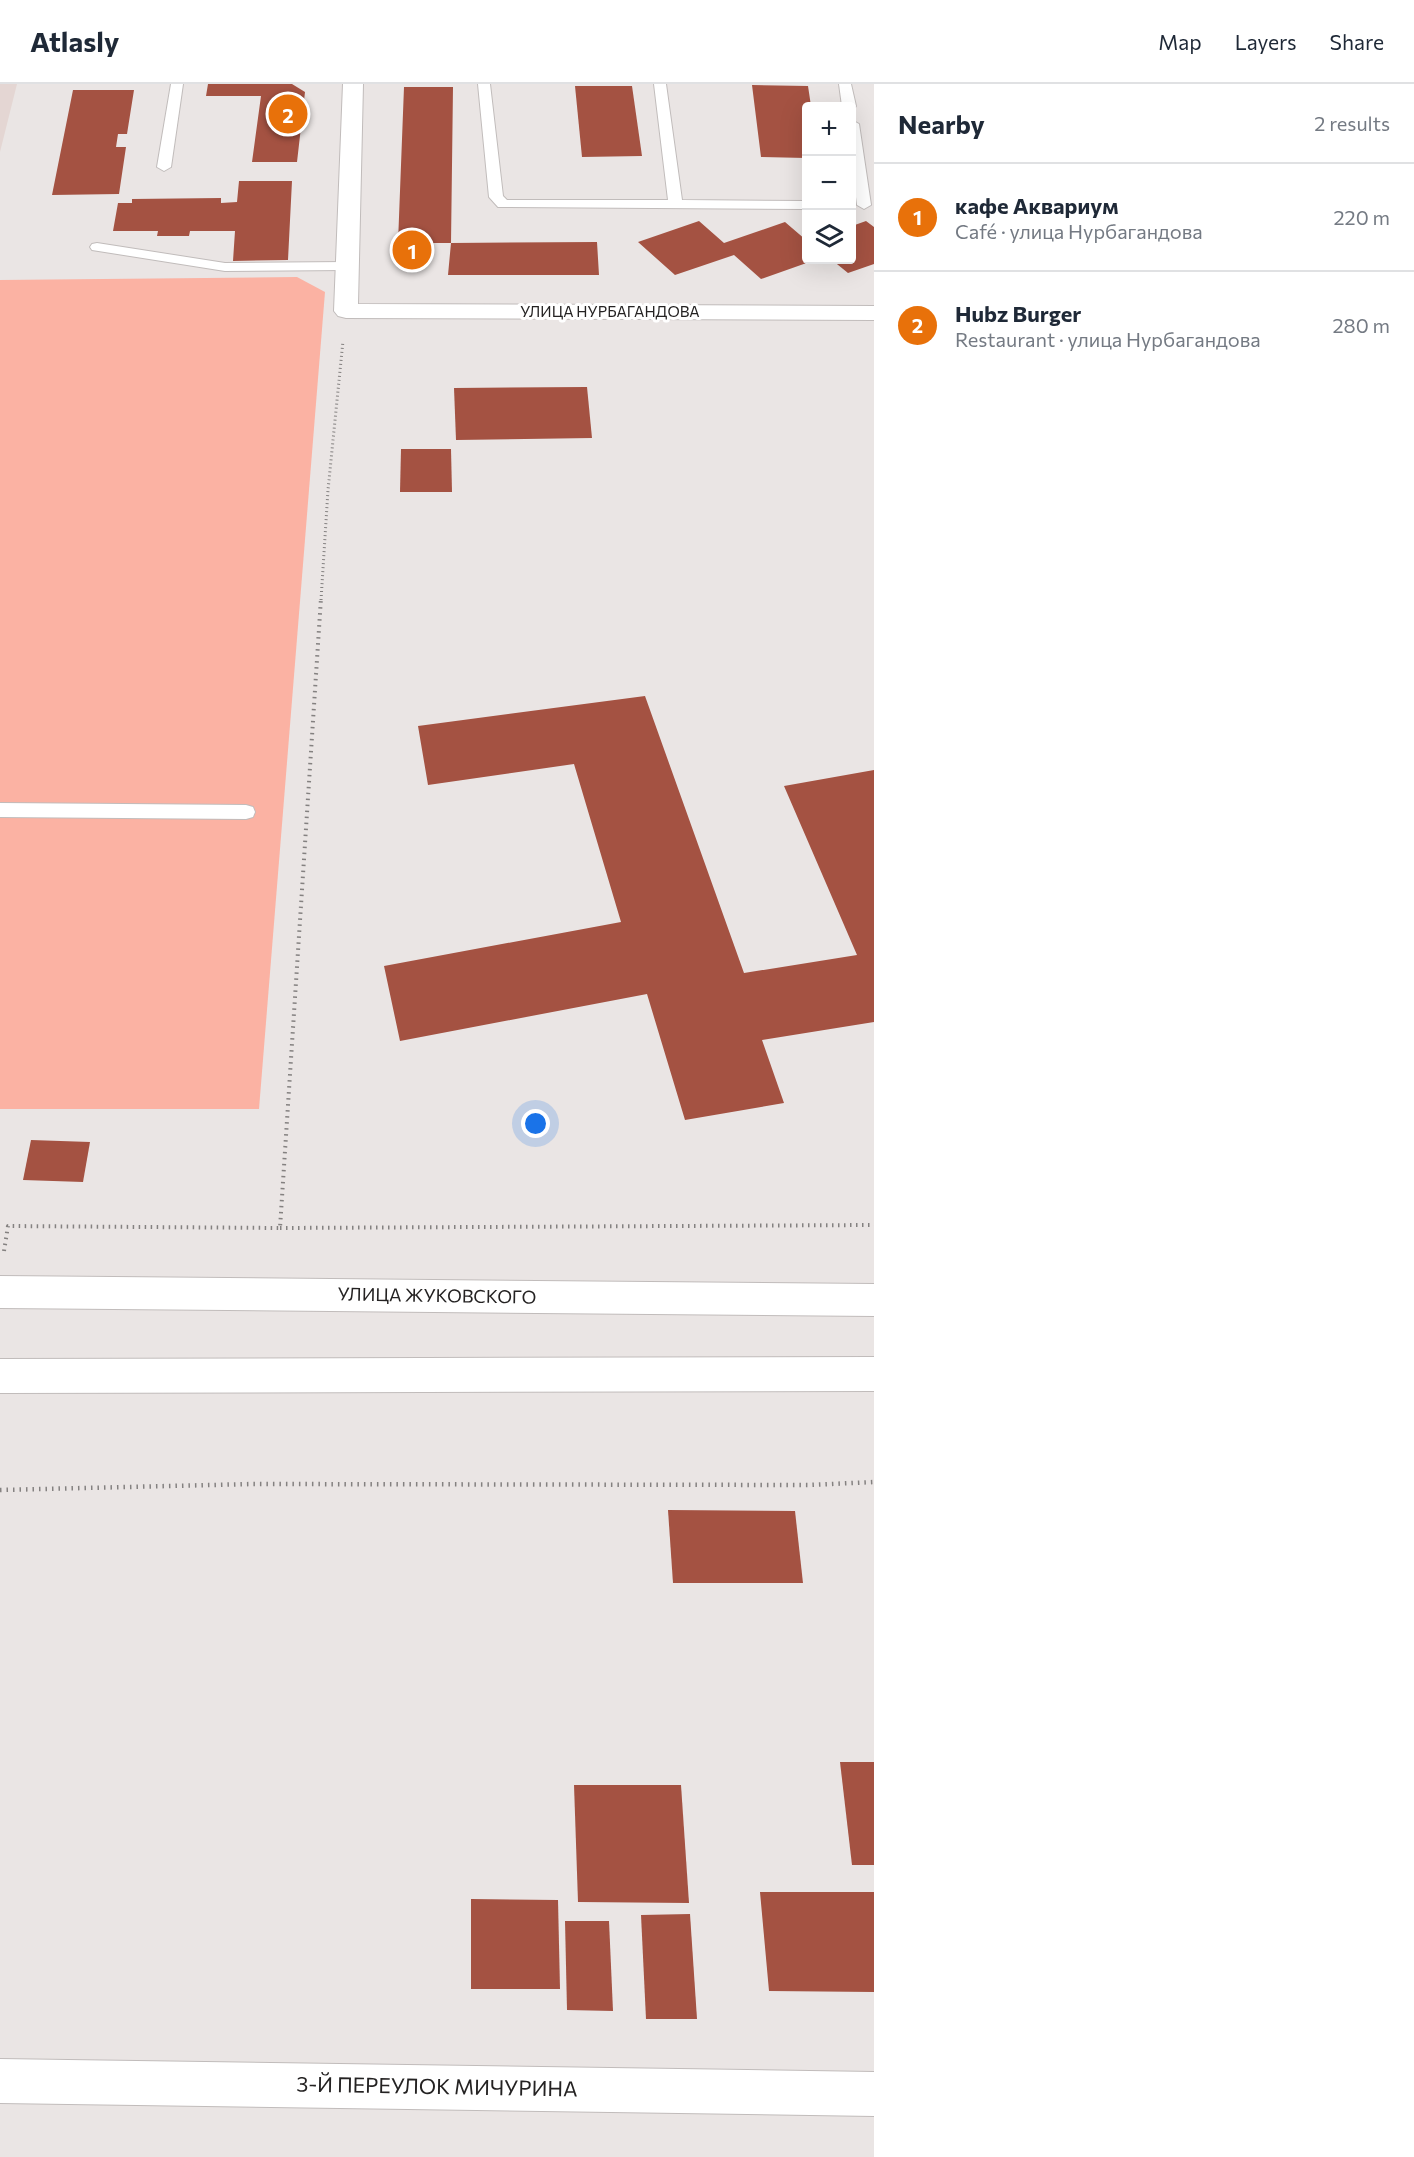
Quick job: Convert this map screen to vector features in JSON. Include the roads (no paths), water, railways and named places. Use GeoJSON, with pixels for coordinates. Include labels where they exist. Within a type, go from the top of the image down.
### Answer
{"type":"FeatureCollection","features":[{"type":"Feature","properties":{"kind":"street"},"geometry":{"type":"LineString","coordinates":[[347,266],[353,84]]}},
{"type":"Feature","properties":{"kind":"street","name":"УЛИЦА НУРБАГАНДОВА"},"geometry":{"type":"LineString","coordinates":[[347,266],[346,311],[874,313]]}},
{"type":"Feature","properties":{"kind":"street","name":"УЛИЦА ЖУКОВСКОГО"},"geometry":{"type":"LineString","coordinates":[[0,1292],[874,1300]]}},
{"type":"Feature","properties":{"kind":"street"},"geometry":{"type":"LineString","coordinates":[[0,1376],[874,1374]]}},
{"type":"Feature","properties":{"kind":"street","name":"3-Й ПЕРЕУЛОК МИЧУРИНА"},"geometry":{"type":"LineString","coordinates":[[0,2081],[874,2094]]}},
{"type":"Feature","properties":{"kind":"lane"},"geometry":{"type":"LineString","coordinates":[[164,167],[177,84]]}},
{"type":"Feature","properties":{"kind":"lane"},"geometry":{"type":"LineString","coordinates":[[484,84],[498,201],[510,205],[802,205]]}},
{"type":"Feature","properties":{"kind":"lane"},"geometry":{"type":"LineString","coordinates":[[660,84],[676,205]]}},
{"type":"Feature","properties":{"kind":"lane"},"geometry":{"type":"LineString","coordinates":[[845,84],[848,102]]}},
{"type":"Feature","properties":{"kind":"lane"},"geometry":{"type":"LineString","coordinates":[[856,153],[863,205]]}},
{"type":"Feature","properties":{"kind":"lane"},"geometry":{"type":"LineString","coordinates":[[97,247],[225,267],[347,266]]}},
{"type":"Feature","properties":{"kind":"lane"},"geometry":{"type":"LineString","coordinates":[[0,810],[246,812]]}},
{"type":"Feature","properties":{"kind":"place","name":"Hubz Burger"},"geometry":{"type":"Point","coordinates":[288,114]}},
{"type":"Feature","properties":{"kind":"place","name":"кафе Аквариум"},"geometry":{"type":"Point","coordinates":[412,250]}}]}
